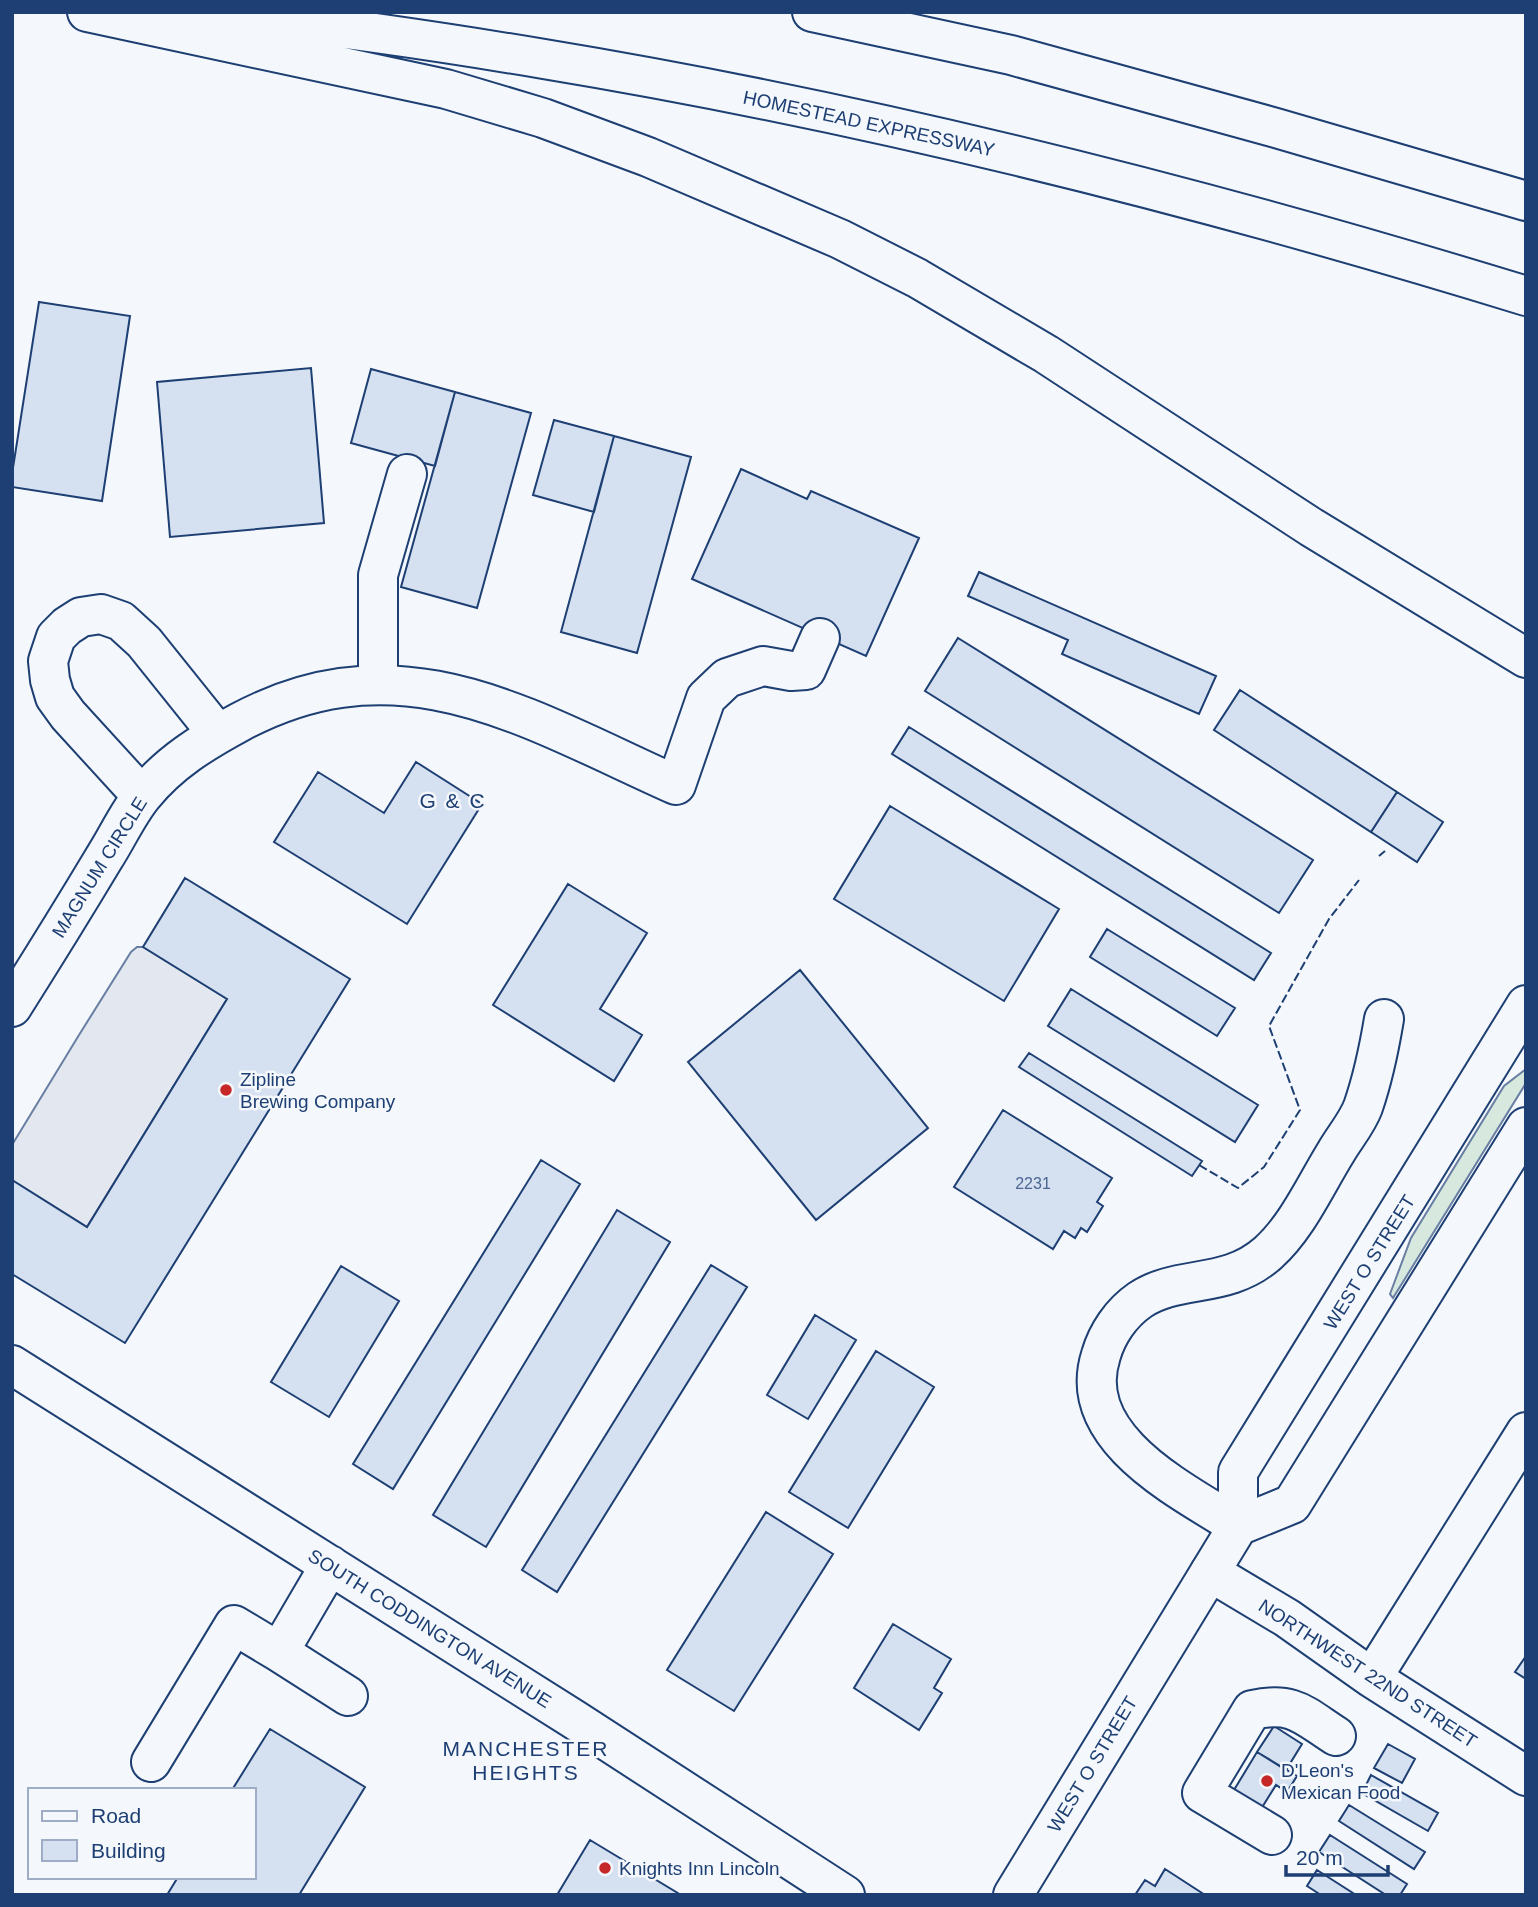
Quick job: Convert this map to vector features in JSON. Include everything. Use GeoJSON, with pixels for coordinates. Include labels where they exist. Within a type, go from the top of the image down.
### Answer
{"type":"FeatureCollection","features":[{"type":"Feature","properties":{"kind":"main road"},"geometry":{"type":"LineString","coordinates":[[87,12],[446,89],[543,118],[648,157],[841,239],[917,278],[1046,354],[1311,527],[1526,659]]}},
{"type":"Feature","properties":{"kind":"main road","name":"HOMESTEAD EXPRESSWAY"},"geometry":{"type":"LineString","coordinates":[[200,12],[453,44],[664,79],[886,124],[1147,188],[1432,267],[1526,296]]}},
{"type":"Feature","properties":{"kind":"main road"},"geometry":{"type":"LineString","coordinates":[[812,12],[1012,55],[1526,201]]}},
{"type":"Feature","properties":{"kind":"main road"},"geometry":{"type":"LineString","coordinates":[[378,685],[378,575],[407,474]]}},
{"type":"Feature","properties":{"kind":"main road"},"geometry":{"type":"LineString","coordinates":[[142,796],[68,715],[55,697],[48,661],[56,637],[67,626],[81,617],[101,614],[121,621],[144,642],[217,733]]}},
{"type":"Feature","properties":{"kind":"main road","name":"MAGNUM CIRCLE"},"geometry":{"type":"LineString","coordinates":[[12,1007],[142,796],[179,758],[217,733],[260,711],[304,695],[350,686],[397,684],[444,691],[526,718],[676,785],[706,698],[727,678],[763,666],[791,671],[806,670],[820,638]]}},
{"type":"Feature","properties":{"kind":"main road","name":"WEST O STREET"},"geometry":{"type":"LineString","coordinates":[[1013,1895],[1238,1526],[1238,1472],[1526,1005]]}},
{"type":"Feature","properties":{"kind":"main road"},"geometry":{"type":"LineString","coordinates":[[1384,1019],[1376,1064],[1362,1110],[1282,1240],[1252,1266],[1229,1276],[1161,1290],[1140,1300],[1118,1320],[1105,1341],[1097,1367],[1097,1389],[1102,1413],[1113,1432],[1150,1468],[1238,1526],[1292,1504],[1526,1127]]}},
{"type":"Feature","properties":{"kind":"main road","name":"SOUTH CODDINGTON AVENUE"},"geometry":{"type":"LineString","coordinates":[[12,1364],[845,1895]]}},
{"type":"Feature","properties":{"kind":"main road"},"geometry":{"type":"LineString","coordinates":[[1372,1678],[1526,1432]]}},
{"type":"Feature","properties":{"kind":"main road"},"geometry":{"type":"LineString","coordinates":[[279,1652],[330,1565]]}},
{"type":"Feature","properties":{"kind":"main road","name":"NORTHWEST 22ND STREET"},"geometry":{"type":"LineString","coordinates":[[1210,1572],[1287,1618],[1372,1678],[1526,1776]]}},
{"type":"Feature","properties":{"kind":"main road"},"geometry":{"type":"LineString","coordinates":[[151,1762],[234,1625],[348,1696]]}},
{"type":"Feature","properties":{"kind":"main road"},"geometry":{"type":"LineString","coordinates":[[1272,1835],[1202,1793],[1252,1710],[1270,1706],[1291,1708],[1336,1736]]}},
{"type":"Feature","properties":{"kind":"shaded area"},"geometry":{"type":"Polygon","coordinates":[[[137,947],[143,947],[227,999],[87,1227],[12,1180],[12,1145],[131,952],[137,947]]]}},
{"type":"Feature","properties":{"kind":"shaded area"},"geometry":{"type":"Polygon","coordinates":[[[1526,1069],[1526,1083],[1393,1298],[1390,1294],[1411,1238],[1504,1086],[1526,1069]]]}},
{"type":"Feature","properties":{"kind":"building"},"geometry":{"type":"Polygon","coordinates":[[[39,302],[130,316],[102,501],[12,487],[39,302]]]}},
{"type":"Feature","properties":{"kind":"building"},"geometry":{"type":"Polygon","coordinates":[[[311,368],[324,523],[170,537],[157,382],[311,368]]]}},
{"type":"Feature","properties":{"kind":"building"},"geometry":{"type":"Polygon","coordinates":[[[371,369],[455,392],[435,466],[351,443],[371,369]]]}},
{"type":"Feature","properties":{"kind":"building"},"geometry":{"type":"Polygon","coordinates":[[[455,392],[531,413],[477,608],[401,587],[455,392]]]}},
{"type":"Feature","properties":{"kind":"building"},"geometry":{"type":"Polygon","coordinates":[[[554,420],[614,436],[594,512],[533,495],[554,420]]]}},
{"type":"Feature","properties":{"kind":"building"},"geometry":{"type":"Polygon","coordinates":[[[614,436],[691,457],[637,653],[561,632],[614,436]]]}},
{"type":"Feature","properties":{"kind":"building"},"geometry":{"type":"Polygon","coordinates":[[[741,469],[807,499],[811,491],[919,538],[866,656],[692,579],[741,469]]]}},
{"type":"Feature","properties":{"kind":"building"},"geometry":{"type":"Polygon","coordinates":[[[979,572],[1216,676],[1199,714],[1062,654],[1068,640],[968,596],[979,572]]]}},
{"type":"Feature","properties":{"kind":"building"},"geometry":{"type":"Polygon","coordinates":[[[958,638],[1313,860],[1279,913],[925,691],[958,638]]]}},
{"type":"Feature","properties":{"kind":"building"},"geometry":{"type":"Polygon","coordinates":[[[1240,690],[1397,792],[1371,832],[1214,730],[1240,690]]]}},
{"type":"Feature","properties":{"kind":"building"},"geometry":{"type":"Polygon","coordinates":[[[909,727],[1271,953],[1254,980],[892,754],[909,727]]]}},
{"type":"Feature","properties":{"kind":"building"},"geometry":{"type":"Polygon","coordinates":[[[416,762],[482,804],[407,924],[274,842],[318,772],[384,813],[416,762]]]}},
{"type":"Feature","properties":{"kind":"building"},"geometry":{"type":"Polygon","coordinates":[[[1397,792],[1443,822],[1417,862],[1371,832],[1397,792]]]}},
{"type":"Feature","properties":{"kind":"building"},"geometry":{"type":"Polygon","coordinates":[[[890,806],[1059,909],[1004,1001],[834,899],[890,806]]]}},
{"type":"Feature","properties":{"kind":"building","name":"Zipline Brewing Company"},"geometry":{"type":"Polygon","coordinates":[[[185,878],[350,979],[125,1343],[12,1274],[12,1180],[87,1227],[227,999],[143,947],[185,878]]]}},
{"type":"Feature","properties":{"kind":"building"},"geometry":{"type":"Polygon","coordinates":[[[568,884],[647,933],[600,1009],[642,1035],[614,1081],[493,1005],[568,884]]]}},
{"type":"Feature","properties":{"kind":"building"},"geometry":{"type":"Polygon","coordinates":[[[1107,929],[1235,1008],[1217,1036],[1090,957],[1107,929]]]}},
{"type":"Feature","properties":{"kind":"building"},"geometry":{"type":"Polygon","coordinates":[[[800,970],[928,1128],[816,1220],[688,1062],[800,970]]]}},
{"type":"Feature","properties":{"kind":"building"},"geometry":{"type":"Polygon","coordinates":[[[1071,989],[1258,1105],[1235,1142],[1048,1026],[1071,989]]]}},
{"type":"Feature","properties":{"kind":"building"},"geometry":{"type":"Polygon","coordinates":[[[1029,1053],[1202,1161],[1192,1176],[1019,1067],[1029,1053]]]}},
{"type":"Feature","properties":{"kind":"building"},"geometry":{"type":"Polygon","coordinates":[[[1003,1110],[1112,1178],[1097,1202],[1103,1206],[1087,1232],[1081,1228],[1075,1238],[1064,1231],[1053,1249],[954,1187],[1003,1110]]]}},
{"type":"Feature","properties":{"kind":"building"},"geometry":{"type":"Polygon","coordinates":[[[541,1160],[580,1184],[393,1489],[353,1464],[541,1160]]]}},
{"type":"Feature","properties":{"kind":"building"},"geometry":{"type":"Polygon","coordinates":[[[617,1210],[670,1242],[486,1547],[433,1515],[617,1210]]]}},
{"type":"Feature","properties":{"kind":"building"},"geometry":{"type":"Polygon","coordinates":[[[711,1265],[747,1287],[557,1592],[522,1570],[711,1265]]]}},
{"type":"Feature","properties":{"kind":"building"},"geometry":{"type":"Polygon","coordinates":[[[341,1266],[399,1301],[329,1417],[271,1382],[341,1266]]]}},
{"type":"Feature","properties":{"kind":"building"},"geometry":{"type":"Polygon","coordinates":[[[815,1315],[856,1340],[808,1419],[767,1395],[815,1315]]]}},
{"type":"Feature","properties":{"kind":"building"},"geometry":{"type":"Polygon","coordinates":[[[876,1351],[934,1387],[848,1528],[789,1492],[876,1351]]]}},
{"type":"Feature","properties":{"kind":"building"},"geometry":{"type":"Polygon","coordinates":[[[766,1512],[833,1554],[734,1711],[667,1670],[766,1512]]]}},
{"type":"Feature","properties":{"kind":"building"},"geometry":{"type":"Polygon","coordinates":[[[893,1624],[951,1659],[934,1688],[942,1693],[919,1730],[854,1688],[893,1624]]]}},
{"type":"Feature","properties":{"kind":"building"},"geometry":{"type":"Polygon","coordinates":[[[1526,1656],[1526,1679],[1515,1672],[1526,1656]]]}},
{"type":"Feature","properties":{"kind":"building"},"geometry":{"type":"Polygon","coordinates":[[[1274,1726],[1302,1744],[1286,1770],[1257,1752],[1274,1726]]]}},
{"type":"Feature","properties":{"kind":"building"},"geometry":{"type":"Polygon","coordinates":[[[270,1729],[365,1787],[299,1895],[167,1895],[177,1879],[256,1879],[256,1788],[233,1788],[270,1729]]]}},
{"type":"Feature","properties":{"kind":"building"},"geometry":{"type":"Polygon","coordinates":[[[1388,1744],[1415,1759],[1402,1783],[1374,1768],[1388,1744]]]}},
{"type":"Feature","properties":{"kind":"building","name":"D'Leon's Mexican Food"},"geometry":{"type":"Polygon","coordinates":[[[1257,1752],[1297,1776],[1287,1792],[1276,1785],[1261,1809],[1234,1790],[1257,1752]]]}},
{"type":"Feature","properties":{"kind":"building"},"geometry":{"type":"Polygon","coordinates":[[[1371,1775],[1438,1813],[1428,1831],[1362,1793],[1371,1775]]]}},
{"type":"Feature","properties":{"kind":"building"},"geometry":{"type":"Polygon","coordinates":[[[1349,1805],[1425,1852],[1414,1869],[1339,1821],[1349,1805]]]}},
{"type":"Feature","properties":{"kind":"building"},"geometry":{"type":"Polygon","coordinates":[[[1330,1835],[1407,1884],[1400,1895],[1386,1895],[1319,1852],[1330,1835]]]}},
{"type":"Feature","properties":{"kind":"building","name":"Knights Inn Lincoln"},"geometry":{"type":"Polygon","coordinates":[[[590,1840],[681,1895],[557,1895],[590,1840]]]}},
{"type":"Feature","properties":{"kind":"building"},"geometry":{"type":"Polygon","coordinates":[[[1165,1869],[1205,1895],[1135,1895],[1145,1880],[1155,1886],[1165,1869]]]}},
{"type":"Feature","properties":{"kind":"building"},"geometry":{"type":"Polygon","coordinates":[[[1317,1870],[1356,1895],[1321,1895],[1307,1886],[1317,1870]]]}},
{"type":"Feature","properties":{"kind":"fence"},"geometry":{"type":"LineString","coordinates":[[1379,856],[1385,851]]}},
{"type":"Feature","properties":{"kind":"fence"},"geometry":{"type":"LineString","coordinates":[[1199,1165],[1238,1188],[1264,1167],[1300,1110],[1269,1026],[1329,919],[1359,880]]}},
{"type":"Feature","properties":{"kind":"place","name":"Zipline Brewing Company"},"geometry":{"type":"Point","coordinates":[226,1090]}},
{"type":"Feature","properties":{"kind":"place","name":"D'Leon's Mexican Food"},"geometry":{"type":"Point","coordinates":[1267,1781]}},
{"type":"Feature","properties":{"kind":"place","name":"Knights Inn Lincoln"},"geometry":{"type":"Point","coordinates":[605,1868]}},
{"type":"Feature","properties":{"kind":"district","name":"G & C"},"geometry":{"type":"Point","coordinates":[453,801]}},
{"type":"Feature","properties":{"kind":"district","name":"MANCHESTER HEIGHTS"},"geometry":{"type":"Point","coordinates":[526,1761]}}]}
